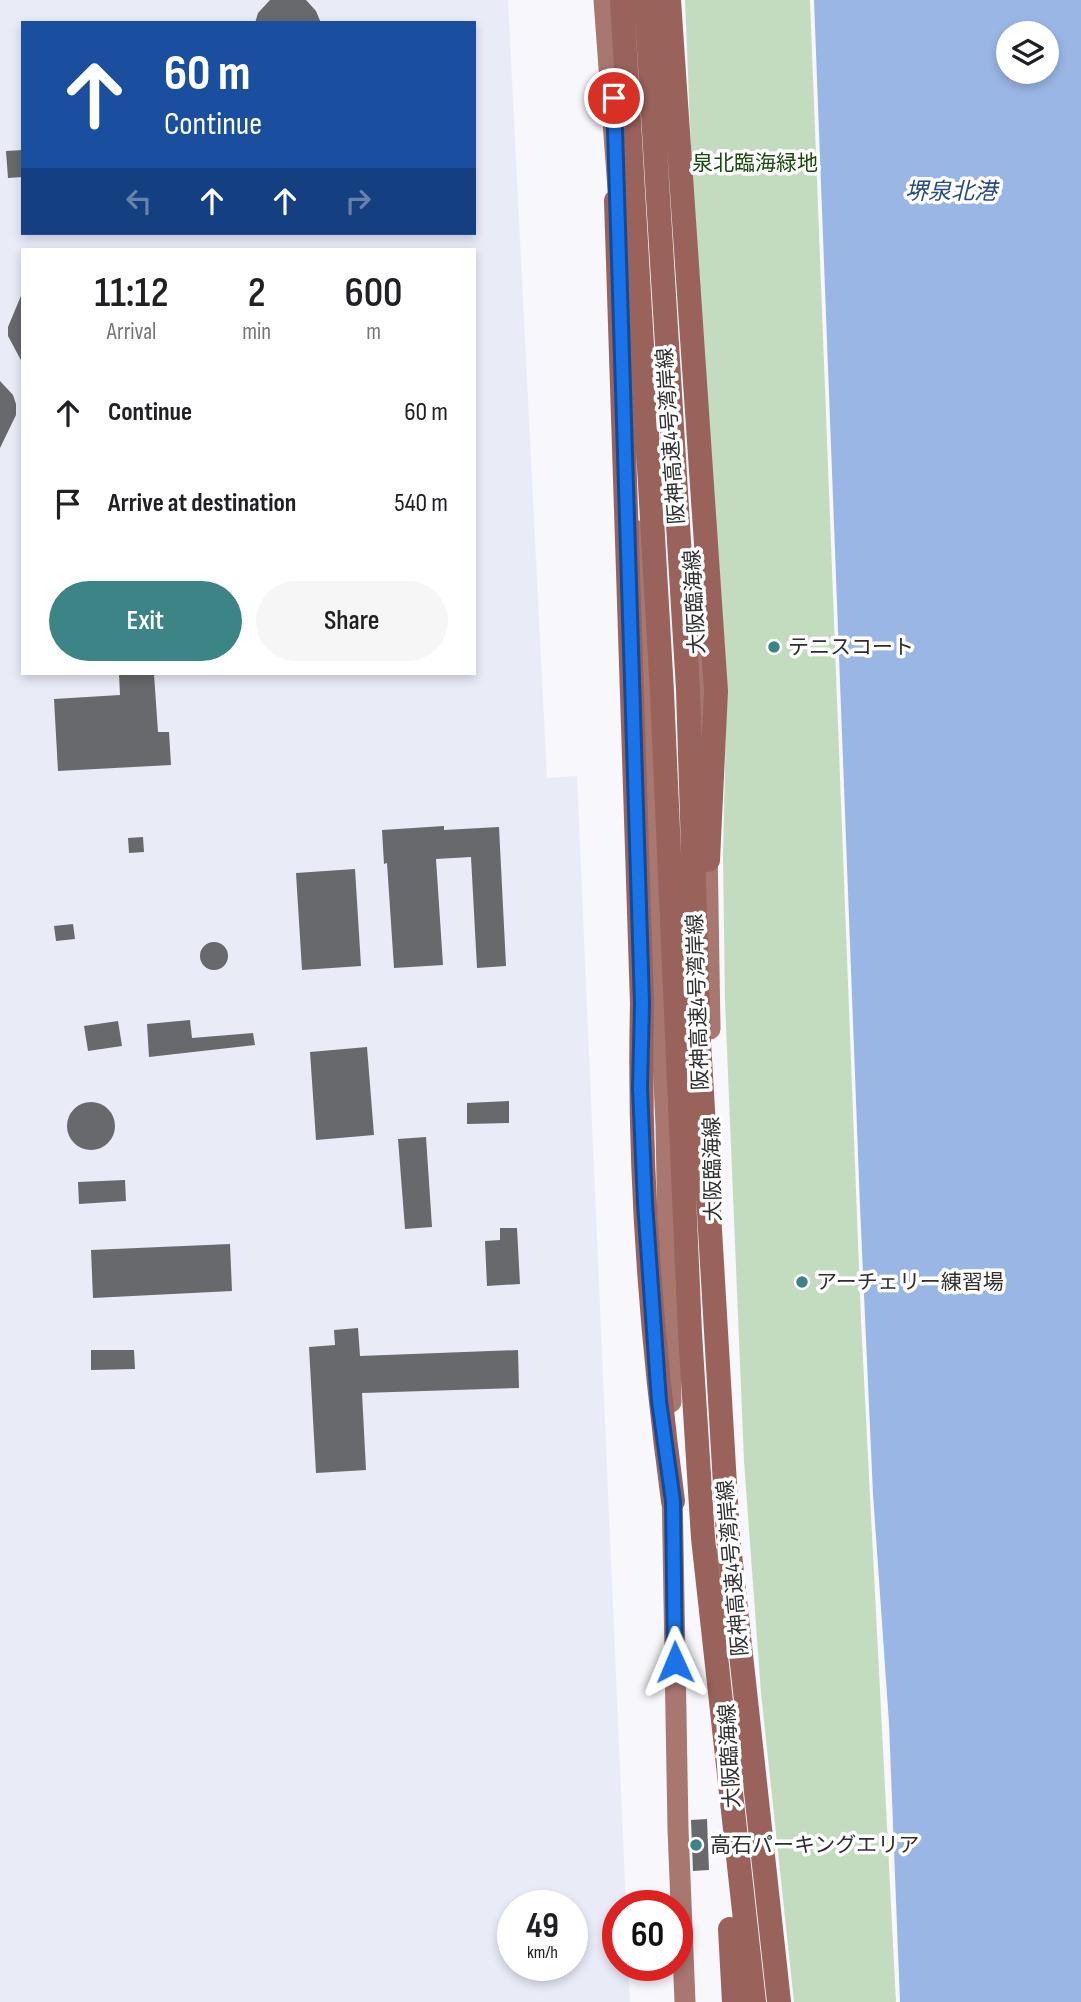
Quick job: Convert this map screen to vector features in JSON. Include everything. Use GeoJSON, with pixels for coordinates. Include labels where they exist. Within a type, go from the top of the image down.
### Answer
{"type":"FeatureCollection","features":[{"type":"Feature","properties":{"kind":"highway"},"geometry":{"type":"LineString","coordinates":[[612,0],[642,1004],[640,1088],[659,1401],[673,1501]]}},
{"type":"Feature","properties":{"kind":"highway","name":"阪神高速4号湾岸線"},"geometry":{"type":"LineString","coordinates":[[622,0],[663,692],[690,1334],[703,1538],[754,2002]]}},
{"type":"Feature","properties":{"kind":"highway","name":"阪神高速4号湾岸線"},"geometry":{"type":"LineString","coordinates":[[646,0],[688,689],[699,1042],[727,1536],[779,2002]]}},
{"type":"Feature","properties":{"kind":"highway"},"geometry":{"type":"LineString","coordinates":[[669,0],[716,691],[708,864]]}},
{"type":"Feature","properties":{"kind":"highway"},"geometry":{"type":"LineString","coordinates":[[703,1538],[703,1624],[734,2002]]}},
{"type":"Feature","properties":{"kind":"main road"},"geometry":{"type":"LineString","coordinates":[[604,0],[631,366],[666,1126],[678,1829],[685,2002]]}},
{"type":"Feature","properties":{"kind":"main road","name":"大阪臨海線"},"geometry":{"type":"LineString","coordinates":[[659,0],[708,864],[718,1525],[742,2002]]}},
{"type":"Feature","properties":{"kind":"shaded area"},"geometry":{"type":"Polygon","coordinates":[[[0,0],[508,0],[547,778],[577,776],[625,1890],[602,1890],[602,1981],[629,1981],[630,2002],[0,2002],[0,0]]]}},
{"type":"Feature","properties":{"kind":"green space","name":"泉北臨海緑地"},"geometry":{"type":"Polygon","coordinates":[[[685,0],[810,0],[861,1320],[896,2002],[794,2002],[761,1693],[744,1461],[725,1001],[723,855],[727,681],[693,198],[685,0]]]}},
{"type":"Feature","properties":{"kind":"water","name":"堺泉北港"},"geometry":{"type":"Polygon","coordinates":[[[814,0],[1081,0],[1081,2002],[900,2002],[889,1723],[873,1494],[814,0]]]}},
{"type":"Feature","properties":{"kind":"building"},"geometry":{"type":"Polygon","coordinates":[[[270,0],[306,0],[316,11],[320,21],[256,21],[258,13],[270,0]]]}},
{"type":"Feature","properties":{"kind":"building"},"geometry":{"type":"Polygon","coordinates":[[[21,150],[21,177],[8,178],[6,151],[21,150]]]}},
{"type":"Feature","properties":{"kind":"building"},"geometry":{"type":"Polygon","coordinates":[[[21,296],[21,360],[8,336],[8,327],[21,296]]]}},
{"type":"Feature","properties":{"kind":"building"},"geometry":{"type":"Polygon","coordinates":[[[0,381],[13,395],[16,415],[0,448],[0,381]]]}},
{"type":"Feature","properties":{"kind":"building"},"geometry":{"type":"Polygon","coordinates":[[[119,675],[154,675],[158,732],[169,732],[171,765],[58,771],[54,699],[120,695],[119,675]]]}},
{"type":"Feature","properties":{"kind":"building"},"geometry":{"type":"Polygon","coordinates":[[[444,826],[444,830],[499,827],[506,966],[477,968],[471,857],[436,859],[443,965],[394,968],[387,863],[384,864],[382,830],[444,826]]]}},
{"type":"Feature","properties":{"kind":"building"},"geometry":{"type":"Polygon","coordinates":[[[143,837],[144,852],[129,853],[128,838],[143,837]]]}},
{"type":"Feature","properties":{"kind":"building"},"geometry":{"type":"Polygon","coordinates":[[[355,869],[361,966],[302,970],[296,873],[355,869]]]}},
{"type":"Feature","properties":{"kind":"building"},"geometry":{"type":"Polygon","coordinates":[[[73,924],[75,939],[56,941],[54,926],[73,924]]]}},
{"type":"Feature","properties":{"kind":"building"},"geometry":{"type":"Polygon","coordinates":[[[214,942],[224,946],[228,956],[224,966],[214,970],[204,966],[200,956],[204,946],[214,942]]]}},
{"type":"Feature","properties":{"kind":"building"},"geometry":{"type":"Polygon","coordinates":[[[190,1020],[192,1038],[253,1033],[255,1045],[149,1057],[147,1024],[190,1020]]]}},
{"type":"Feature","properties":{"kind":"building"},"geometry":{"type":"Polygon","coordinates":[[[118,1021],[122,1046],[88,1051],[84,1026],[118,1021]]]}},
{"type":"Feature","properties":{"kind":"building"},"geometry":{"type":"Polygon","coordinates":[[[367,1047],[374,1135],[316,1140],[310,1052],[367,1047]]]}},
{"type":"Feature","properties":{"kind":"building"},"geometry":{"type":"Polygon","coordinates":[[[509,1101],[509,1123],[467,1124],[467,1103],[509,1101]]]}},
{"type":"Feature","properties":{"kind":"building"},"geometry":{"type":"Polygon","coordinates":[[[91,1102],[108,1109],[115,1126],[108,1143],[91,1150],[74,1143],[67,1126],[74,1109],[91,1102]]]}},
{"type":"Feature","properties":{"kind":"building"},"geometry":{"type":"Polygon","coordinates":[[[426,1137],[432,1227],[405,1229],[398,1139],[426,1137]]]}},
{"type":"Feature","properties":{"kind":"building"},"geometry":{"type":"Polygon","coordinates":[[[125,1180],[126,1201],[79,1204],[78,1182],[125,1180]]]}},
{"type":"Feature","properties":{"kind":"building"},"geometry":{"type":"Polygon","coordinates":[[[500,1228],[517,1228],[520,1284],[487,1286],[485,1241],[500,1240],[500,1228]]]}},
{"type":"Feature","properties":{"kind":"building"},"geometry":{"type":"Polygon","coordinates":[[[230,1244],[232,1291],[93,1298],[91,1250],[230,1244]]]}},
{"type":"Feature","properties":{"kind":"building"},"geometry":{"type":"Polygon","coordinates":[[[358,1328],[360,1356],[518,1350],[519,1388],[362,1393],[366,1470],[316,1473],[309,1347],[335,1345],[334,1330],[358,1328]]]}},
{"type":"Feature","properties":{"kind":"building"},"geometry":{"type":"Polygon","coordinates":[[[91,1350],[134,1350],[135,1369],[91,1370],[91,1350]]]}},
{"type":"Feature","properties":{"kind":"building","name":"高石パーキングエリア"},"geometry":{"type":"Polygon","coordinates":[[[707,1819],[709,1870],[693,1871],[691,1820],[707,1819]]]}},
{"type":"Feature","properties":{"kind":"place","name":"テニスコート"},"geometry":{"type":"Point","coordinates":[774,647]}},
{"type":"Feature","properties":{"kind":"place","name":"アーチェリー練習場"},"geometry":{"type":"Point","coordinates":[802,1282]}},
{"type":"Feature","properties":{"kind":"place","name":"高石パーキングエリア"},"geometry":{"type":"Point","coordinates":[696,1845]}},
{"type":"Feature","properties":{"kind":"route"},"geometry":{"type":"LineString","coordinates":[[614,98],[642,1004],[640,1088],[659,1401],[673,1501],[675,1662]]}}]}
